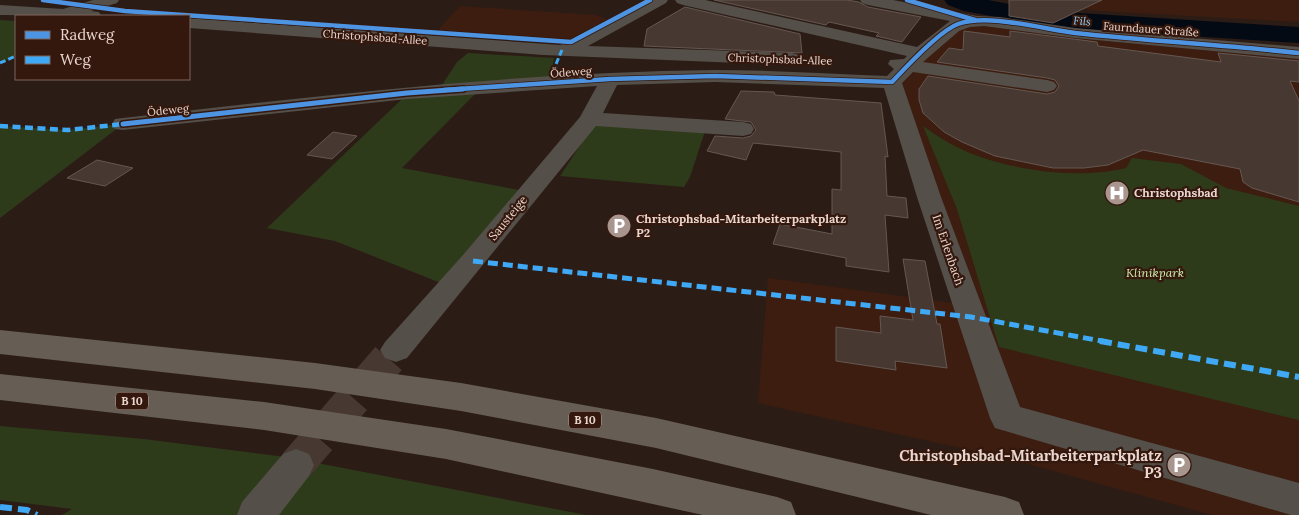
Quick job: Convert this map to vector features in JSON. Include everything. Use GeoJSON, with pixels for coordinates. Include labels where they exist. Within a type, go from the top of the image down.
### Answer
{"type":"FeatureCollection","features":[{"type":"Feature","properties":{"kind":"highway","name":"B 10"},"geometry":{"type":"LineString","coordinates":[[0,342],[315,376],[461,397],[656,433],[1005,515]]}},
{"type":"Feature","properties":{"kind":"highway","name":"B 10"},"geometry":{"type":"LineString","coordinates":[[0,387],[264,416],[446,444],[653,486],[777,515]]}},
{"type":"Feature","properties":{"kind":"street"},"geometry":{"type":"LineString","coordinates":[[62,14],[111,0]]}},
{"type":"Feature","properties":{"kind":"street","name":"Christophsbad-Allee"},"geometry":{"type":"LineString","coordinates":[[562,50],[579,44],[660,0]]}},
{"type":"Feature","properties":{"kind":"street"},"geometry":{"type":"LineString","coordinates":[[683,0],[900,66],[1046,86]]}},
{"type":"Feature","properties":{"kind":"street"},"geometry":{"type":"LineString","coordinates":[[868,0],[979,21]]}},
{"type":"Feature","properties":{"kind":"street"},"geometry":{"type":"LineString","coordinates":[[0,10],[78,15]]}},
{"type":"Feature","properties":{"kind":"street"},"geometry":{"type":"LineString","coordinates":[[900,66],[955,25],[979,21]]}},
{"type":"Feature","properties":{"kind":"street","name":"Faurndauer Straße"},"geometry":{"type":"LineString","coordinates":[[979,21],[1076,34],[1220,44],[1299,53]]}},
{"type":"Feature","properties":{"kind":"street","name":"Christophsbad-Allee"},"geometry":{"type":"LineString","coordinates":[[190,23],[562,50],[806,60]]}},
{"type":"Feature","properties":{"kind":"street","name":"Ödeweg"},"geometry":{"type":"LineString","coordinates":[[123,124],[407,93],[610,80],[900,66]]}},
{"type":"Feature","properties":{"kind":"street","name":"Im Erlenbach"},"geometry":{"type":"LineString","coordinates":[[900,66],[929,197],[1007,418],[1299,500]]}},
{"type":"Feature","properties":{"kind":"street","name":"Sausteige"},"geometry":{"type":"LineString","coordinates":[[396,350],[537,193],[590,119],[610,80]]}},
{"type":"Feature","properties":{"kind":"street"},"geometry":{"type":"LineString","coordinates":[[590,119],[743,129]]}},
{"type":"Feature","properties":{"kind":"street"},"geometry":{"type":"LineString","coordinates":[[256,515],[296,465]]}},
{"type":"Feature","properties":{"kind":"shaded area"},"geometry":{"type":"Polygon","coordinates":[[[1013,0],[1299,0],[1299,22],[1099,11],[1013,0]]]}},
{"type":"Feature","properties":{"kind":"shaded area"},"geometry":{"type":"Polygon","coordinates":[[[460,6],[596,15],[608,20],[572,40],[437,31],[460,6]]]}},
{"type":"Feature","properties":{"kind":"shaded area","name":"Christophsbad"},"geometry":{"type":"Polygon","coordinates":[[[958,14],[989,20],[1299,53],[1299,515],[1212,515],[1010,459],[758,403],[768,278],[975,306],[897,81],[958,14]]]}},
{"type":"Feature","properties":{"kind":"green space"},"geometry":{"type":"Polygon","coordinates":[[[0,20],[15,21],[15,56],[0,63],[0,20]]]}},
{"type":"Feature","properties":{"kind":"green space"},"geometry":{"type":"Polygon","coordinates":[[[468,53],[554,58],[552,71],[562,80],[442,85],[457,62],[468,53]]]}},
{"type":"Feature","properties":{"kind":"green space"},"geometry":{"type":"Polygon","coordinates":[[[477,92],[402,168],[530,192],[451,287],[335,241],[267,228],[402,99],[477,92]]]}},
{"type":"Feature","properties":{"kind":"green space"},"geometry":{"type":"Polygon","coordinates":[[[595,123],[705,131],[690,177],[684,187],[560,176],[595,123]]]}},
{"type":"Feature","properties":{"kind":"green space"},"geometry":{"type":"Polygon","coordinates":[[[123,124],[0,218],[0,126],[68,130],[123,124]]]}},
{"type":"Feature","properties":{"kind":"green space","name":"Klinikpark"},"geometry":{"type":"Polygon","coordinates":[[[923,126],[968,152],[1012,166],[1060,173],[1083,173],[1106,172],[1126,168],[1132,158],[1181,164],[1226,188],[1299,206],[1299,420],[999,347],[957,209],[923,126]]]}},
{"type":"Feature","properties":{"kind":"green space"},"geometry":{"type":"Polygon","coordinates":[[[0,426],[144,439],[286,457],[586,515],[62,515],[72,509],[0,500],[0,426]]]}},
{"type":"Feature","properties":{"kind":"building"},"geometry":{"type":"Polygon","coordinates":[[[714,0],[847,0],[859,2],[868,7],[921,17],[902,42],[876,36],[879,33],[829,22],[826,25],[714,0]]]}},
{"type":"Feature","properties":{"kind":"building"},"geometry":{"type":"Polygon","coordinates":[[[1009,0],[1102,0],[1053,23],[1009,16],[1009,0]]]}},
{"type":"Feature","properties":{"kind":"building"},"geometry":{"type":"Polygon","coordinates":[[[685,7],[800,34],[802,53],[644,46],[647,29],[685,7]]]}},
{"type":"Feature","properties":{"kind":"building"},"geometry":{"type":"Polygon","coordinates":[[[964,31],[1010,37],[1010,31],[1097,42],[1098,46],[1221,62],[1218,53],[1299,61],[1299,82],[1290,81],[1299,101],[1299,202],[1252,188],[1243,182],[1240,169],[1143,150],[1108,165],[1084,168],[1053,168],[995,156],[962,142],[944,132],[923,113],[919,100],[919,89],[928,76],[1047,94],[1055,92],[1059,86],[1055,80],[1047,78],[937,62],[949,48],[963,50],[964,31]]]}},
{"type":"Feature","properties":{"kind":"building"},"geometry":{"type":"Polygon","coordinates":[[[741,91],[774,92],[775,95],[881,103],[888,157],[885,156],[887,196],[906,198],[908,218],[885,215],[889,272],[846,266],[846,258],[773,244],[780,224],[832,234],[832,189],[841,190],[841,152],[753,143],[746,160],[707,151],[715,136],[743,138],[751,136],[756,130],[751,122],[725,119],[741,91]]]}},
{"type":"Feature","properties":{"kind":"building"},"geometry":{"type":"Polygon","coordinates":[[[333,132],[357,136],[332,159],[307,155],[333,132]]]}},
{"type":"Feature","properties":{"kind":"building"},"geometry":{"type":"Polygon","coordinates":[[[97,160],[133,168],[105,186],[67,178],[97,160]]]}},
{"type":"Feature","properties":{"kind":"building"},"geometry":{"type":"Polygon","coordinates":[[[903,259],[925,261],[937,324],[940,324],[947,368],[895,361],[896,370],[836,361],[836,327],[881,333],[880,316],[913,320],[903,259]]]}},
{"type":"Feature","properties":{"kind":"waterway","name":"Fils"},"geometry":{"type":"LineString","coordinates":[[957,0],[973,5],[1048,19],[1299,35]]}},
{"type":"Feature","properties":{"kind":"tunnel"},"geometry":{"type":"LineString","coordinates":[[296,465],[396,350]]}},
{"type":"Feature","properties":{"kind":"marked path"},"geometry":{"type":"LineString","coordinates":[[562,50],[556,64],[556,71],[569,80]]}},
{"type":"Feature","properties":{"kind":"marked path"},"geometry":{"type":"LineString","coordinates":[[0,63],[15,56]]}},
{"type":"Feature","properties":{"kind":"marked path"},"geometry":{"type":"LineString","coordinates":[[0,126],[68,130],[123,124]]}},
{"type":"Feature","properties":{"kind":"marked path"},"geometry":{"type":"LineString","coordinates":[[473,261],[971,317],[1299,377]]}},
{"type":"Feature","properties":{"kind":"marked path"},"geometry":{"type":"LineString","coordinates":[[0,507],[27,510],[37,515]]}},
{"type":"Feature","properties":{"kind":"cycle path"},"geometry":{"type":"LineString","coordinates":[[43,0],[125,11],[183,15]]}},
{"type":"Feature","properties":{"kind":"cycle path"},"geometry":{"type":"LineString","coordinates":[[190,16],[571,42],[650,0]]}},
{"type":"Feature","properties":{"kind":"cycle path"},"geometry":{"type":"LineString","coordinates":[[907,0],[975,20]]}},
{"type":"Feature","properties":{"kind":"cycle path"},"geometry":{"type":"LineString","coordinates":[[123,124],[407,93],[610,79],[715,76],[892,82],[952,27],[958,24],[984,21],[1075,33],[1299,53]]}},
{"type":"Feature","properties":{"kind":"place","name":"Christophsbad"},"geometry":{"type":"Point","coordinates":[1117,193]}},
{"type":"Feature","properties":{"kind":"place","name":"Christophsbad-Mitarbeiterparkplatz P2"},"geometry":{"type":"Point","coordinates":[619,226]}},
{"type":"Feature","properties":{"kind":"place","name":"Christophsbad-Mitarbeiterparkplatz P3"},"geometry":{"type":"Point","coordinates":[1179,465]}}]}
